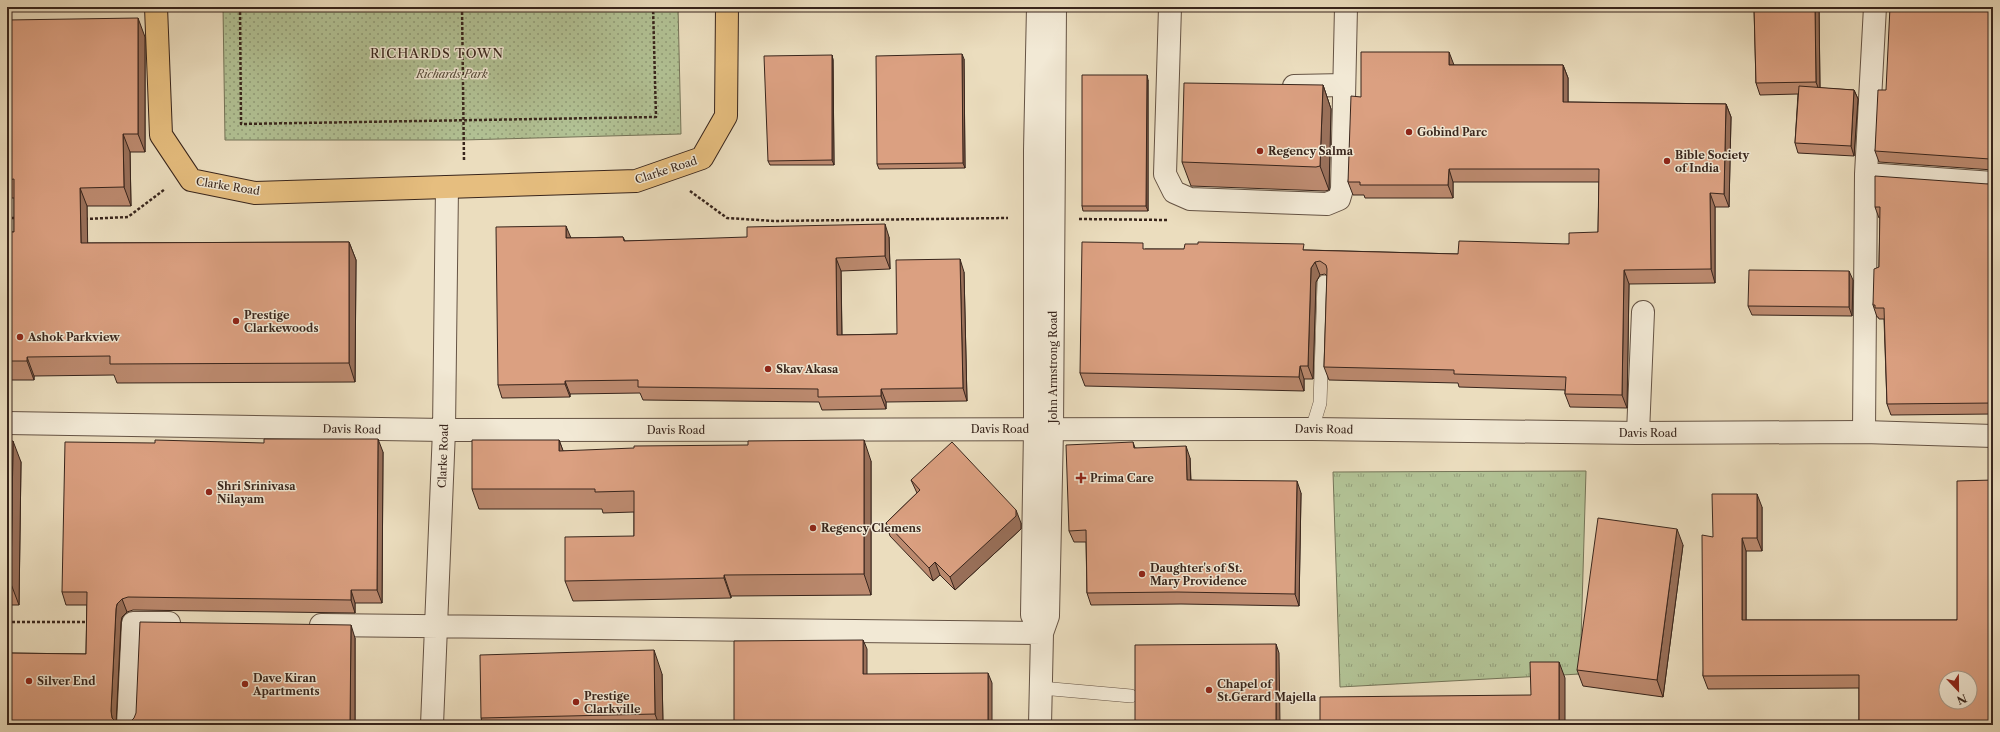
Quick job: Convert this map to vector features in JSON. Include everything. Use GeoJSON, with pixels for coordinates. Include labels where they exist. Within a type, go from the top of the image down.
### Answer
{"type":"FeatureCollection","features":[{"type":"Feature","properties":{"kind":"main road","name":"Clarke Road"},"geometry":{"type":"LineString","coordinates":[[156,7],[161,135],[191,180],[255,193],[636,181],[702,158],[726,116],[727,7]]}},
{"type":"Feature","properties":{"kind":"street","name":"John Armstrong Road"},"geometry":{"type":"LineString","coordinates":[[1038,7],[1044,218],[1043,429],[1048,616],[1042,633],[1040,725]]}},
{"type":"Feature","properties":{"kind":"street","name":"John Armstrong Road"},"geometry":{"type":"LineString","coordinates":[[1044,218],[1055,7]]}},
{"type":"Feature","properties":{"kind":"street"},"geometry":{"type":"LineString","coordinates":[[1170,7],[1165,174],[1174,192],[1190,199],[1327,204],[1339,199],[1342,189],[1346,7]]}},
{"type":"Feature","properties":{"kind":"street"},"geometry":{"type":"LineString","coordinates":[[1864,432],[1866,174],[1875,7]]}},
{"type":"Feature","properties":{"kind":"street"},"geometry":{"type":"LineString","coordinates":[[1275,86],[1344,85]]}},
{"type":"Feature","properties":{"kind":"street"},"geometry":{"type":"LineString","coordinates":[[1168,86],[1191,86]]}},
{"type":"Feature","properties":{"kind":"street"},"geometry":{"type":"LineString","coordinates":[[1866,174],[1993,183]]}},
{"type":"Feature","properties":{"kind":"street","name":"Clarke Road"},"geometry":{"type":"LineString","coordinates":[[432,725],[444,430],[447,187]]}},
{"type":"Feature","properties":{"kind":"street"},"geometry":{"type":"LineString","coordinates":[[1638,433],[1643,312]]}},
{"type":"Feature","properties":{"kind":"street","name":"Davis Road"},"geometry":{"type":"LineString","coordinates":[[7,423],[444,430],[1312,429],[1638,433],[1864,432],[1993,436]]}},
{"type":"Feature","properties":{"kind":"street"},"geometry":{"type":"LineString","coordinates":[[128,725],[133,623],[188,623]]}},
{"type":"Feature","properties":{"kind":"street"},"geometry":{"type":"LineString","coordinates":[[298,625],[1042,633]]}},
{"type":"Feature","properties":{"kind":"lane"},"geometry":{"type":"LineString","coordinates":[[1312,429],[1320,403],[1324,282]]}},
{"type":"Feature","properties":{"kind":"lane"},"geometry":{"type":"LineString","coordinates":[[1042,688],[1131,696]]}},
{"type":"Feature","properties":{"kind":"path"},"geometry":{"type":"LineString","coordinates":[[240,7],[241,124],[656,117],[653,7]]}},
{"type":"Feature","properties":{"kind":"path"},"geometry":{"type":"LineString","coordinates":[[462,7],[463,140]]}},
{"type":"Feature","properties":{"kind":"path"},"geometry":{"type":"LineString","coordinates":[[668,170],[687,189],[727,218],[774,221],[1044,218],[1171,220]]}},
{"type":"Feature","properties":{"kind":"path"},"geometry":{"type":"LineString","coordinates":[[82,219],[128,217],[186,173]]}},
{"type":"Feature","properties":{"kind":"path"},"geometry":{"type":"LineString","coordinates":[[7,218],[22,218]]}},
{"type":"Feature","properties":{"kind":"path"},"geometry":{"type":"LineString","coordinates":[[7,622],[133,623]]}},
{"type":"Feature","properties":{"kind":"green space","name":"Richards Park"},"geometry":{"type":"Polygon","coordinates":[[[223,7],[678,7],[681,134],[463,140],[225,140],[223,7]]]}},
{"type":"Feature","properties":{"kind":"green space"},"geometry":{"type":"Polygon","coordinates":[[[1586,471],[1580,674],[1340,687],[1333,472],[1586,471]]]}},
{"type":"Feature","properties":{"kind":"building"},"geometry":{"type":"Polygon","coordinates":[[[1754,7],[1815,7],[1816,82],[1756,83],[1754,7]]]}},
{"type":"Feature","properties":{"kind":"building"},"geometry":{"type":"Polygon","coordinates":[[[1890,7],[1993,7],[1993,160],[1875,151],[1878,90],[1886,90],[1890,7]]]}},
{"type":"Feature","properties":{"kind":"building"},"geometry":{"type":"Polygon","coordinates":[[[138,18],[138,134],[123,134],[124,187],[80,188],[81,243],[349,242],[349,363],[110,364],[110,356],[27,357],[27,361],[7,361],[7,232],[14,232],[14,179],[7,180],[7,20],[138,18]]]}},
{"type":"Feature","properties":{"kind":"building"},"geometry":{"type":"Polygon","coordinates":[[[1361,52],[1449,52],[1449,65],[1563,65],[1563,102],[1726,104],[1724,194],[1710,193],[1711,269],[1624,270],[1622,395],[1565,394],[1566,377],[1454,374],[1454,370],[1324,367],[1327,269],[1326,265],[1320,261],[1315,262],[1311,268],[1308,366],[1300,366],[1299,377],[1080,373],[1082,242],[1143,243],[1143,249],[1184,249],[1185,244],[1198,244],[1198,242],[1304,244],[1303,250],[1458,254],[1459,241],[1569,244],[1569,233],[1598,232],[1599,169],[1449,169],[1448,185],[1360,185],[1360,182],[1348,182],[1351,96],[1361,97],[1361,52]]]}},
{"type":"Feature","properties":{"kind":"building"},"geometry":{"type":"Polygon","coordinates":[[[962,54],[963,163],[877,164],[876,56],[962,54]]]}},
{"type":"Feature","properties":{"kind":"building"},"geometry":{"type":"Polygon","coordinates":[[[832,55],[832,160],[768,161],[764,56],[832,55]]]}},
{"type":"Feature","properties":{"kind":"building"},"geometry":{"type":"Polygon","coordinates":[[[1082,75],[1147,75],[1146,206],[1082,206],[1082,75]]]}},
{"type":"Feature","properties":{"kind":"building","name":"Regency Salma"},"geometry":{"type":"Polygon","coordinates":[[[1184,83],[1323,85],[1320,166],[1182,162],[1184,83]]]}},
{"type":"Feature","properties":{"kind":"building"},"geometry":{"type":"Polygon","coordinates":[[[1799,86],[1854,90],[1851,146],[1795,143],[1799,86]]]}},
{"type":"Feature","properties":{"kind":"building"},"geometry":{"type":"Polygon","coordinates":[[[1875,176],[1988,184],[1993,183],[1993,403],[1887,404],[1884,308],[1875,308],[1875,305],[1873,305],[1874,269],[1879,267],[1880,207],[1875,207],[1875,176]]]}},
{"type":"Feature","properties":{"kind":"building"},"geometry":{"type":"Polygon","coordinates":[[[885,224],[885,256],[836,258],[837,335],[897,334],[896,260],[960,259],[963,388],[881,389],[881,396],[818,397],[818,389],[638,387],[638,380],[565,381],[565,384],[498,385],[496,227],[566,226],[566,238],[623,237],[624,241],[747,237],[747,227],[885,224]]]}},
{"type":"Feature","properties":{"kind":"building"},"geometry":{"type":"Polygon","coordinates":[[[1749,270],[1849,271],[1849,307],[1748,306],[1749,270]]]}},
{"type":"Feature","properties":{"kind":"building"},"geometry":{"type":"Polygon","coordinates":[[[264,439],[378,439],[377,590],[351,590],[351,600],[128,597],[122,599],[117,604],[116,609],[111,711],[112,718],[117,723],[129,723],[134,718],[136,713],[140,622],[351,625],[350,725],[7,724],[7,653],[86,654],[87,592],[62,592],[65,442],[155,443],[155,440],[264,443],[264,439]]]}},
{"type":"Feature","properties":{"kind":"building"},"geometry":{"type":"Polygon","coordinates":[[[472,440],[559,440],[559,451],[634,448],[634,446],[748,445],[748,441],[864,440],[864,574],[724,575],[724,578],[565,581],[565,537],[634,536],[634,491],[595,492],[595,489],[472,489],[472,440]]]}},
{"type":"Feature","properties":{"kind":"building"},"geometry":{"type":"Polygon","coordinates":[[[7,441],[13,441],[11,584],[7,584],[7,441]]]}},
{"type":"Feature","properties":{"kind":"building"},"geometry":{"type":"Polygon","coordinates":[[[952,442],[1016,510],[1016,516],[950,577],[935,562],[929,568],[886,523],[920,490],[911,480],[952,442]]]}},
{"type":"Feature","properties":{"kind":"building"},"geometry":{"type":"Polygon","coordinates":[[[1133,442],[1134,448],[1186,446],[1187,480],[1297,481],[1295,594],[1177,592],[1087,593],[1086,530],[1069,531],[1066,445],[1133,442]]]}},
{"type":"Feature","properties":{"kind":"building"},"geometry":{"type":"Polygon","coordinates":[[[1993,480],[1993,722],[1859,723],[1859,675],[1703,676],[1702,535],[1713,537],[1712,494],[1757,494],[1757,538],[1742,538],[1742,620],[1957,620],[1957,481],[1993,480]]]}},
{"type":"Feature","properties":{"kind":"building"},"geometry":{"type":"Polygon","coordinates":[[[1598,518],[1677,529],[1657,680],[1577,670],[1598,518]]]}},
{"type":"Feature","properties":{"kind":"building"},"geometry":{"type":"Polygon","coordinates":[[[863,640],[863,674],[988,673],[988,725],[734,725],[734,641],[863,640]]]}},
{"type":"Feature","properties":{"kind":"building","name":"Chapel of St.Gerard Majella"},"geometry":{"type":"Polygon","coordinates":[[[1276,644],[1276,725],[1135,725],[1135,645],[1276,644]]]}},
{"type":"Feature","properties":{"kind":"building"},"geometry":{"type":"Polygon","coordinates":[[[654,650],[655,714],[481,718],[480,655],[654,650]]]}},
{"type":"Feature","properties":{"kind":"building"},"geometry":{"type":"Polygon","coordinates":[[[1530,662],[1559,662],[1559,725],[1320,725],[1320,697],[1531,695],[1530,662]]]}},
{"type":"Feature","properties":{"kind":"place","name":"Gobind Parc"},"geometry":{"type":"Point","coordinates":[1409,132]}},
{"type":"Feature","properties":{"kind":"place","name":"Regency Salma"},"geometry":{"type":"Point","coordinates":[1260,151]}},
{"type":"Feature","properties":{"kind":"place","name":"Bible Society of India"},"geometry":{"type":"Point","coordinates":[1667,161]}},
{"type":"Feature","properties":{"kind":"place","name":"Prestige Clarkewoods"},"geometry":{"type":"Point","coordinates":[236,321]}},
{"type":"Feature","properties":{"kind":"place","name":"Ashok Parkview"},"geometry":{"type":"Point","coordinates":[20,337]}},
{"type":"Feature","properties":{"kind":"place","name":"Skav Akasa"},"geometry":{"type":"Point","coordinates":[768,369]}},
{"type":"Feature","properties":{"kind":"place","name":"Prima Care"},"geometry":{"type":"Point","coordinates":[1081,478]}},
{"type":"Feature","properties":{"kind":"place","name":"Shri Srinivasa Nilayam"},"geometry":{"type":"Point","coordinates":[209,492]}},
{"type":"Feature","properties":{"kind":"place","name":"Regency Clemens"},"geometry":{"type":"Point","coordinates":[813,528]}},
{"type":"Feature","properties":{"kind":"place","name":"Daughter's of St. Mary Providence"},"geometry":{"type":"Point","coordinates":[1142,574]}},
{"type":"Feature","properties":{"kind":"place","name":"Silver End"},"geometry":{"type":"Point","coordinates":[29,681]}},
{"type":"Feature","properties":{"kind":"place","name":"Dave Kiran Apartments"},"geometry":{"type":"Point","coordinates":[245,684]}},
{"type":"Feature","properties":{"kind":"place","name":"Chapel of St.Gerard Majella"},"geometry":{"type":"Point","coordinates":[1209,690]}},
{"type":"Feature","properties":{"kind":"place","name":"Prestige Clarkville"},"geometry":{"type":"Point","coordinates":[576,702]}},
{"type":"Feature","properties":{"kind":"district","name":"RICHARDS TOWN"},"geometry":{"type":"Point","coordinates":[437,53]}}]}
